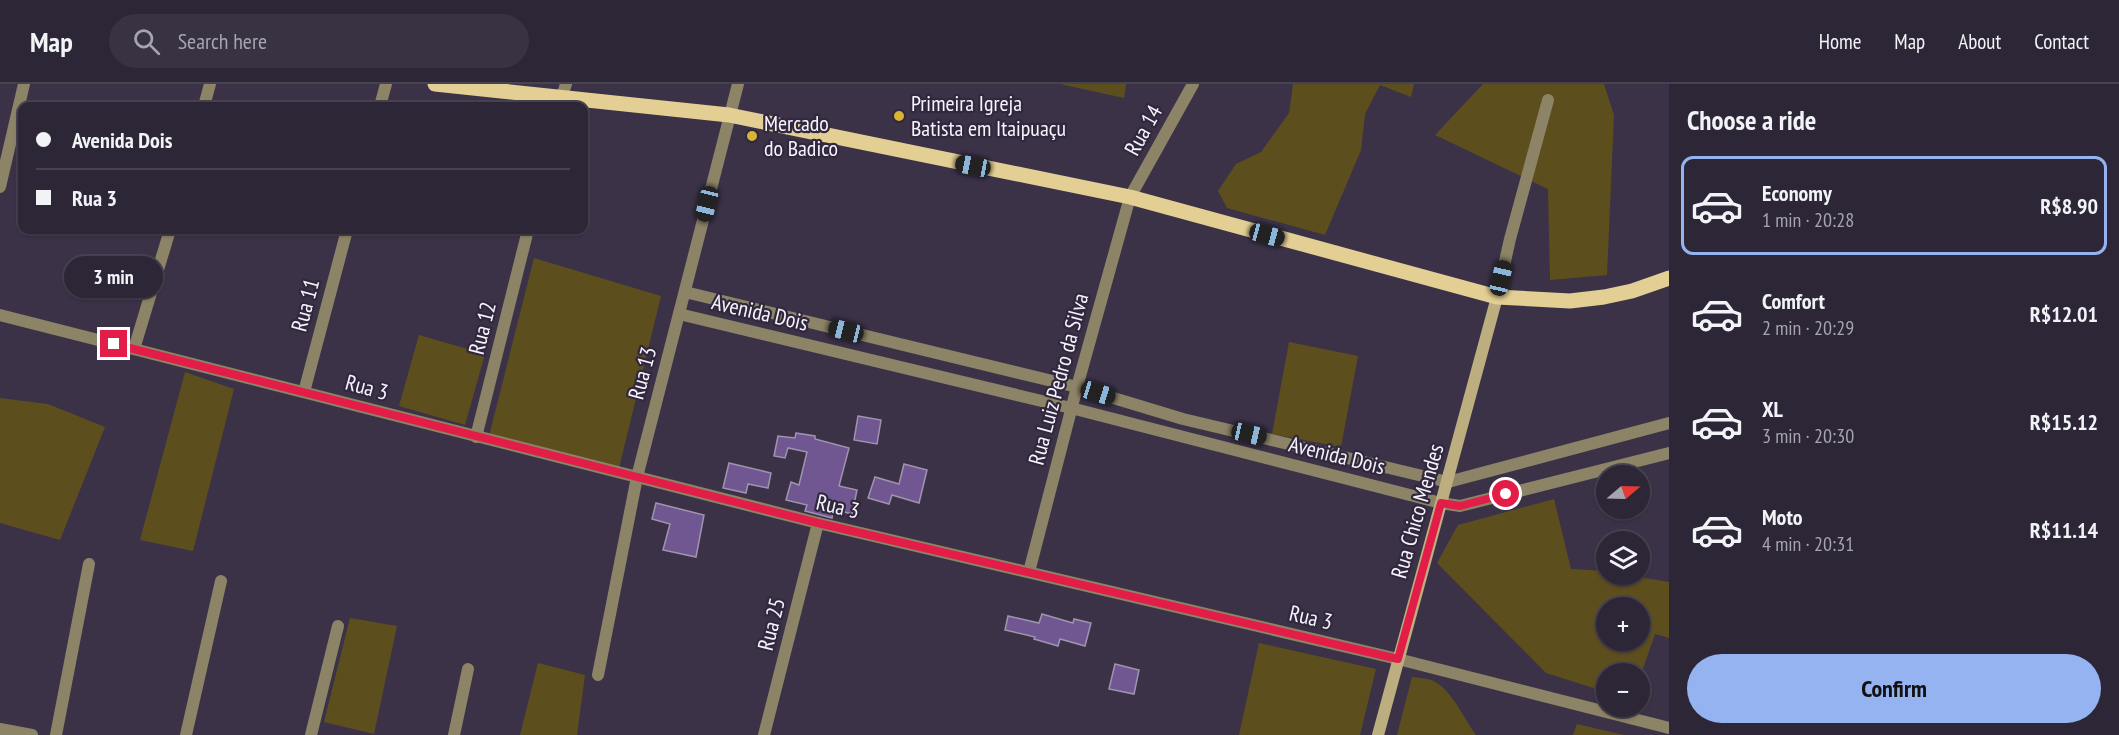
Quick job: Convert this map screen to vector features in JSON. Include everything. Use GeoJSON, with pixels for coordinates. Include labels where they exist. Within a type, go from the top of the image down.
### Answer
{"type":"FeatureCollection","features":[{"type":"Feature","properties":{"kind":"main road"},"geometry":{"type":"LineString","coordinates":[[435,84],[729,115],[1130,197],[1497,297],[1570,301],[1632,291],[1669,278]]}},
{"type":"Feature","properties":{"kind":"main road","name":"Rua Chico Mendes"},"geometry":{"type":"LineString","coordinates":[[1378,735],[1497,297]]}},
{"type":"Feature","properties":{"kind":"street"},"geometry":{"type":"LineString","coordinates":[[20,102],[24,84]]}},
{"type":"Feature","properties":{"kind":"street"},"geometry":{"type":"LineString","coordinates":[[205,102],[210,84]]}},
{"type":"Feature","properties":{"kind":"street"},"geometry":{"type":"LineString","coordinates":[[381,102],[386,84]]}},
{"type":"Feature","properties":{"kind":"street","name":"Rua 13"},"geometry":{"type":"LineString","coordinates":[[598,675],[637,477],[738,84]]}},
{"type":"Feature","properties":{"kind":"street","name":"Rua 14"},"geometry":{"type":"LineString","coordinates":[[1130,197],[1192,84]]}},
{"type":"Feature","properties":{"kind":"street"},"geometry":{"type":"LineString","coordinates":[[1497,297],[1510,239],[1548,100]]}},
{"type":"Feature","properties":{"kind":"street"},"geometry":{"type":"LineString","coordinates":[[0,187],[18,110]]}},
{"type":"Feature","properties":{"kind":"street","name":"Rua Luiz Pedro da Silva"},"geometry":{"type":"LineString","coordinates":[[1029,572],[1071,408],[1130,197]]}},
{"type":"Feature","properties":{"kind":"street"},"geometry":{"type":"LineString","coordinates":[[134,349],[169,234]]}},
{"type":"Feature","properties":{"kind":"street","name":"Rua 11"},"geometry":{"type":"LineString","coordinates":[[304,392],[346,234]]}},
{"type":"Feature","properties":{"kind":"street","name":"Rua 12"},"geometry":{"type":"LineString","coordinates":[[476,437],[527,234]]}},
{"type":"Feature","properties":{"kind":"street","name":"Avenida Dois"},"geometry":{"type":"LineString","coordinates":[[685,292],[1077,387],[1183,418],[1448,482],[1669,423]]}},
{"type":"Feature","properties":{"kind":"street","name":"Avenida Dois"},"geometry":{"type":"LineString","coordinates":[[679,314],[1071,408],[1460,506],[1669,453]]}},
{"type":"Feature","properties":{"kind":"street","name":"Rua 3"},"geometry":{"type":"LineString","coordinates":[[0,315],[818,523],[1398,659],[1669,728]]}},
{"type":"Feature","properties":{"kind":"street","name":"Rua 25"},"geometry":{"type":"LineString","coordinates":[[764,735],[818,523]]}},
{"type":"Feature","properties":{"kind":"street"},"geometry":{"type":"LineString","coordinates":[[56,735],[89,564]]}},
{"type":"Feature","properties":{"kind":"street"},"geometry":{"type":"LineString","coordinates":[[186,735],[221,581]]}},
{"type":"Feature","properties":{"kind":"street"},"geometry":{"type":"LineString","coordinates":[[311,735],[338,626]]}},
{"type":"Feature","properties":{"kind":"street"},"geometry":{"type":"LineString","coordinates":[[454,735],[468,669]]}},
{"type":"Feature","properties":{"kind":"street"},"geometry":{"type":"LineString","coordinates":[[0,729],[32,735]]}},
{"type":"Feature","properties":{"kind":"shaded area"},"geometry":{"type":"Polygon","coordinates":[[[1060,84],[1126,84],[1124,98],[1060,84]]]}},
{"type":"Feature","properties":{"kind":"shaded area"},"geometry":{"type":"Polygon","coordinates":[[[1293,84],[1414,84],[1411,97],[1380,85],[1365,114],[1361,150],[1325,235],[1227,208],[1218,191],[1236,164],[1261,152],[1289,113],[1293,84]]]}},
{"type":"Feature","properties":{"kind":"shaded area"},"geometry":{"type":"Polygon","coordinates":[[[1483,84],[1604,84],[1614,115],[1607,275],[1550,280],[1548,189],[1435,135],[1483,84]]]}},
{"type":"Feature","properties":{"kind":"shaded area"},"geometry":{"type":"Polygon","coordinates":[[[534,258],[661,296],[619,468],[489,436],[534,258]]]}},
{"type":"Feature","properties":{"kind":"shaded area"},"geometry":{"type":"Polygon","coordinates":[[[419,335],[485,354],[465,425],[399,406],[419,335]]]}},
{"type":"Feature","properties":{"kind":"shaded area"},"geometry":{"type":"Polygon","coordinates":[[[1289,342],[1358,356],[1341,447],[1272,434],[1289,342]]]}},
{"type":"Feature","properties":{"kind":"shaded area"},"geometry":{"type":"Polygon","coordinates":[[[185,372],[234,389],[193,551],[140,540],[185,372]]]}},
{"type":"Feature","properties":{"kind":"shaded area"},"geometry":{"type":"Polygon","coordinates":[[[0,398],[48,404],[105,427],[60,540],[0,523],[0,398]]]}},
{"type":"Feature","properties":{"kind":"shaded area"},"geometry":{"type":"Polygon","coordinates":[[[1554,499],[1571,569],[1596,570],[1596,585],[1650,585],[1650,579],[1669,582],[1669,638],[1655,634],[1650,648],[1650,597],[1596,597],[1596,651],[1649,651],[1645,663],[1596,663],[1596,689],[1546,673],[1437,563],[1458,525],[1554,499]]]}},
{"type":"Feature","properties":{"kind":"shaded area"},"geometry":{"type":"Polygon","coordinates":[[[350,618],[397,626],[374,734],[324,722],[350,618]]]}},
{"type":"Feature","properties":{"kind":"shaded area"},"geometry":{"type":"Polygon","coordinates":[[[1259,643],[1376,669],[1360,735],[1239,735],[1259,643]]]}},
{"type":"Feature","properties":{"kind":"shaded area"},"geometry":{"type":"Polygon","coordinates":[[[538,663],[585,675],[577,735],[520,735],[538,663]]]}},
{"type":"Feature","properties":{"kind":"shaded area"},"geometry":{"type":"Polygon","coordinates":[[[1412,677],[1438,683],[1456,704],[1476,735],[1397,735],[1412,677]]]}},
{"type":"Feature","properties":{"kind":"shaded area"},"geometry":{"type":"Polygon","coordinates":[[[1577,724],[1624,735],[1573,735],[1577,724]]]}},
{"type":"Feature","properties":{"kind":"building"},"geometry":{"type":"Polygon","coordinates":[[[858,416],[881,420],[877,444],[854,440],[858,416]]]}},
{"type":"Feature","properties":{"kind":"building"},"geometry":{"type":"Polygon","coordinates":[[[796,433],[815,436],[815,439],[849,448],[839,486],[857,490],[852,514],[833,509],[832,518],[805,511],[807,505],[786,500],[791,482],[799,485],[807,452],[788,448],[785,458],[774,456],[778,436],[795,438],[796,433]]]}},
{"type":"Feature","properties":{"kind":"building"},"geometry":{"type":"Polygon","coordinates":[[[729,463],[771,473],[768,488],[748,484],[746,493],[723,488],[729,463]]]}},
{"type":"Feature","properties":{"kind":"building"},"geometry":{"type":"Polygon","coordinates":[[[904,464],[927,470],[919,503],[892,495],[889,504],[868,498],[875,477],[899,484],[904,464]]]}},
{"type":"Feature","properties":{"kind":"building"},"geometry":{"type":"Polygon","coordinates":[[[656,503],[704,515],[696,557],[663,550],[670,524],[652,519],[656,503]]]}},
{"type":"Feature","properties":{"kind":"building"},"geometry":{"type":"Polygon","coordinates":[[[1042,614],[1073,623],[1074,619],[1091,623],[1085,646],[1060,639],[1058,646],[1034,639],[1035,637],[1005,630],[1008,616],[1039,623],[1042,614]]]}},
{"type":"Feature","properties":{"kind":"building"},"geometry":{"type":"Polygon","coordinates":[[[1115,664],[1139,670],[1134,694],[1109,689],[1115,664]]]}},
{"type":"Feature","properties":{"kind":"place","name":"Primeira Igreja Batista em Itaipuaçu"},"geometry":{"type":"Point","coordinates":[899,116]}},
{"type":"Feature","properties":{"kind":"place","name":"Mercado do Badico"},"geometry":{"type":"Point","coordinates":[752,136]}},
{"type":"Feature","properties":{"kind":"route"},"geometry":{"type":"LineString","coordinates":[[114,344],[818,523],[1398,659],[1441,503],[1460,506],[1506,494]]}}]}
